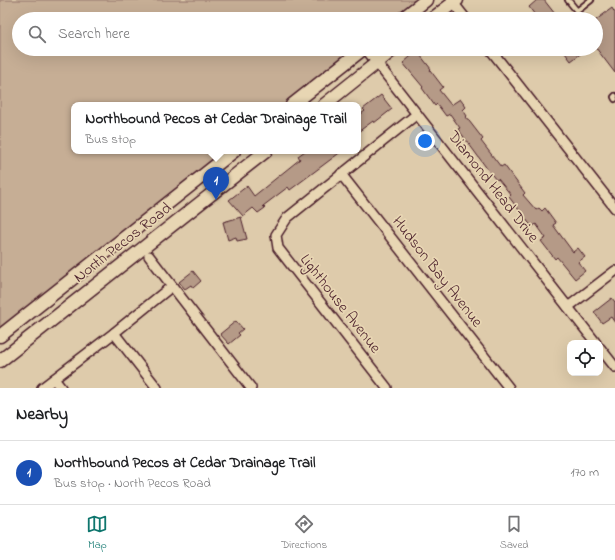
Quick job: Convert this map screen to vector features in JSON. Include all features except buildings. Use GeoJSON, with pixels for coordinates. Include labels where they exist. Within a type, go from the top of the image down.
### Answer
{"type":"FeatureCollection","features":[{"type":"Feature","properties":{"kind":"main road"},"geometry":{"type":"LineString","coordinates":[[411,12],[426,0]]}},
{"type":"Feature","properties":{"kind":"main road"},"geometry":{"type":"LineString","coordinates":[[441,12],[454,1]]}},
{"type":"Feature","properties":{"kind":"main road"},"geometry":{"type":"LineString","coordinates":[[296,102],[356,56]]}},
{"type":"Feature","properties":{"kind":"main road"},"geometry":{"type":"LineString","coordinates":[[328,102],[384,56]]}},
{"type":"Feature","properties":{"kind":"main road","name":"North Pecos Road"},"geometry":{"type":"LineString","coordinates":[[0,336],[230,154]]}},
{"type":"Feature","properties":{"kind":"main road","name":"North Pecos Road"},"geometry":{"type":"LineString","coordinates":[[0,361],[262,154]]}},
{"type":"Feature","properties":{"kind":"street"},"geometry":{"type":"LineString","coordinates":[[454,1],[461,12]]}},
{"type":"Feature","properties":{"kind":"street","name":"Diamond Head Drive"},"geometry":{"type":"LineString","coordinates":[[371,56],[594,340]]}},
{"type":"Feature","properties":{"kind":"street"},"geometry":{"type":"LineString","coordinates":[[496,56],[615,208]]}},
{"type":"Feature","properties":{"kind":"street"},"geometry":{"type":"LineString","coordinates":[[341,174],[417,114]]}},
{"type":"Feature","properties":{"kind":"street","name":"Lighthouse Avenue"},"geometry":{"type":"LineString","coordinates":[[341,174],[287,218],[276,235],[278,248],[387,388]]}},
{"type":"Feature","properties":{"kind":"street","name":"Hudson Bay Avenue"},"geometry":{"type":"LineString","coordinates":[[341,174],[509,388]]}},
{"type":"Feature","properties":{"kind":"street"},"geometry":{"type":"LineString","coordinates":[[149,256],[251,388]]}},
{"type":"Feature","properties":{"kind":"street"},"geometry":{"type":"LineString","coordinates":[[568,307],[615,271]]}},
{"type":"Feature","properties":{"kind":"street"},"geometry":{"type":"LineString","coordinates":[[42,388],[172,286]]}},
{"type":"Feature","properties":{"kind":"street"},"geometry":{"type":"LineString","coordinates":[[114,333],[157,388]]}},
{"type":"Feature","properties":{"kind":"street"},"geometry":{"type":"LineString","coordinates":[[603,352],[615,367]]}},
{"type":"Feature","properties":{"kind":"street"},"geometry":{"type":"LineString","coordinates":[[54,379],[62,388]]}},
{"type":"Feature","properties":{"kind":"lane"},"geometry":{"type":"LineString","coordinates":[[568,0],[577,11],[591,0]]}},
{"type":"Feature","properties":{"kind":"shaded area"},"geometry":{"type":"Polygon","coordinates":[[[0,0],[417,0],[401,12],[12,12],[12,56],[346,56],[288,102],[71,102],[71,154],[221,154],[0,329],[0,0]]]}},
{"type":"Feature","properties":{"kind":"place","name":"Northbound Pecos at Cedar Drainage Trail"},"geometry":{"type":"Point","coordinates":[216,200]}}]}
